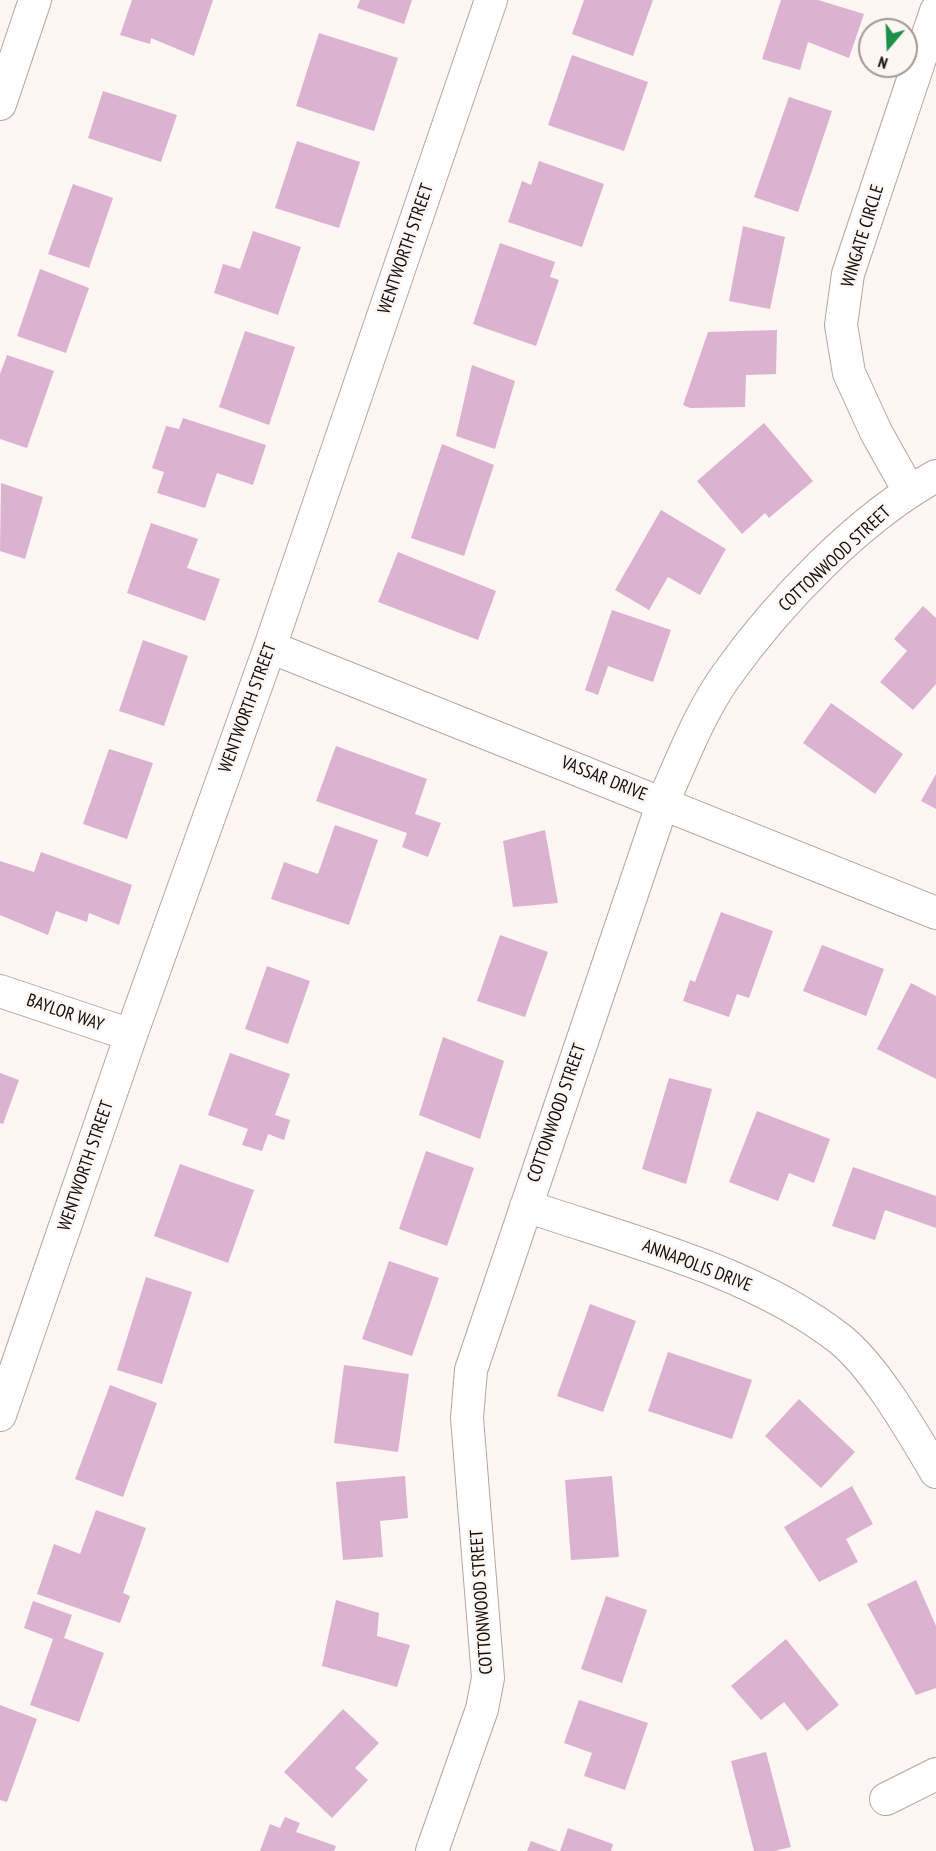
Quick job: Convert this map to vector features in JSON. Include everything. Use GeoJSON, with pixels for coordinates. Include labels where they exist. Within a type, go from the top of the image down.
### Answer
{"type":"FeatureCollection","features":[{"type":"Feature","properties":{"kind":"street"},"geometry":{"type":"LineString","coordinates":[[0,104],[35,0]]}},
{"type":"Feature","properties":{"kind":"street","name":"WENTWORTH STREET"},"geometry":{"type":"LineString","coordinates":[[0,1414],[131,1035],[270,646],[491,0]]}},
{"type":"Feature","properties":{"kind":"street","name":"WINGATE CIRCLE"},"geometry":{"type":"LineString","coordinates":[[909,491],[876,432],[849,373],[841,325],[848,274],[936,11]]}},
{"type":"Feature","properties":{"kind":"street","name":"COTTONWOOD STREET"},"geometry":{"type":"LineString","coordinates":[[432,1851],[482,1709],[488,1678],[467,1418],[471,1370],[663,802],[692,737],[732,668],[780,608],[836,552],[909,491],[936,476]]}},
{"type":"Feature","properties":{"kind":"street","name":"VASSAR DRIVE"},"geometry":{"type":"LineString","coordinates":[[270,646],[936,913]]}},
{"type":"Feature","properties":{"kind":"street","name":"BAYLOR WAY"},"geometry":{"type":"LineString","coordinates":[[0,991],[131,1035]]}},
{"type":"Feature","properties":{"kind":"street","name":"ANNAPOLIS DRIVE"},"geometry":{"type":"LineString","coordinates":[[526,1206],[737,1278],[791,1307],[841,1340],[873,1376],[905,1419],[936,1472]]}},
{"type":"Feature","properties":{"kind":"street"},"geometry":{"type":"LineString","coordinates":[[886,1799],[936,1774]]}},
{"type":"Feature","properties":{"kind":"building"},"geometry":{"type":"Polygon","coordinates":[[[132,0],[213,0],[194,56],[151,38],[150,44],[120,35],[132,0]]]}},
{"type":"Feature","properties":{"kind":"building"},"geometry":{"type":"Polygon","coordinates":[[[360,0],[412,0],[404,24],[357,8],[360,0]]]}},
{"type":"Feature","properties":{"kind":"building"},"geometry":{"type":"Polygon","coordinates":[[[584,0],[653,0],[633,56],[572,34],[584,0]]]}},
{"type":"Feature","properties":{"kind":"building"},"geometry":{"type":"Polygon","coordinates":[[[781,0],[818,0],[864,14],[863,18],[858,18],[858,32],[849,58],[808,42],[800,70],[762,59],[781,0]]]}},
{"type":"Feature","properties":{"kind":"building"},"geometry":{"type":"Polygon","coordinates":[[[319,33],[398,58],[374,131],[296,106],[319,33]]]}},
{"type":"Feature","properties":{"kind":"building"},"geometry":{"type":"Polygon","coordinates":[[[572,55],[648,82],[624,151],[548,125],[572,55]]]}},
{"type":"Feature","properties":{"kind":"building"},"geometry":{"type":"Polygon","coordinates":[[[103,91],[177,115],[161,162],[88,138],[103,91]]]}},
{"type":"Feature","properties":{"kind":"building"},"geometry":{"type":"Polygon","coordinates":[[[789,97],[832,111],[798,212],[754,197],[789,97]]]}},
{"type":"Feature","properties":{"kind":"building"},"geometry":{"type":"Polygon","coordinates":[[[297,141],[360,162],[339,228],[275,208],[297,141]]]}},
{"type":"Feature","properties":{"kind":"building"},"geometry":{"type":"Polygon","coordinates":[[[539,161],[604,184],[582,247],[508,222],[522,181],[531,185],[539,161]]]}},
{"type":"Feature","properties":{"kind":"building"},"geometry":{"type":"Polygon","coordinates":[[[73,184],[113,198],[89,268],[48,254],[73,184]]]}},
{"type":"Feature","properties":{"kind":"building"},"geometry":{"type":"Polygon","coordinates":[[[743,226],[785,237],[770,309],[729,301],[743,226]]]}},
{"type":"Feature","properties":{"kind":"building"},"geometry":{"type":"Polygon","coordinates":[[[253,231],[301,247],[278,315],[214,293],[223,264],[240,269],[253,231]]]}},
{"type":"Feature","properties":{"kind":"building"},"geometry":{"type":"Polygon","coordinates":[[[500,243],[555,262],[550,277],[559,280],[536,346],[473,324],[500,243]]]}},
{"type":"Feature","properties":{"kind":"building"},"geometry":{"type":"Polygon","coordinates":[[[40,269],[89,288],[66,353],[17,336],[40,269]]]}},
{"type":"Feature","properties":{"kind":"building"},"geometry":{"type":"Polygon","coordinates":[[[777,330],[776,374],[746,375],[745,407],[690,408],[683,405],[708,332],[777,330]]]}},
{"type":"Feature","properties":{"kind":"building"},"geometry":{"type":"Polygon","coordinates":[[[245,331],[295,347],[269,425],[219,407],[245,331]]]}},
{"type":"Feature","properties":{"kind":"building"},"geometry":{"type":"Polygon","coordinates":[[[7,355],[54,371],[27,448],[0,439],[0,374],[7,355]]]}},
{"type":"Feature","properties":{"kind":"building"},"geometry":{"type":"Polygon","coordinates":[[[472,365],[515,381],[495,449],[456,436],[472,365]]]}},
{"type":"Feature","properties":{"kind":"building"},"geometry":{"type":"Polygon","coordinates":[[[183,418],[266,445],[253,485],[217,473],[205,508],[157,493],[164,472],[152,468],[166,426],[179,429],[183,418]]]}},
{"type":"Feature","properties":{"kind":"building"},"geometry":{"type":"Polygon","coordinates":[[[764,423],[813,481],[769,518],[765,513],[742,534],[697,481],[764,423]]]}},
{"type":"Feature","properties":{"kind":"building"},"geometry":{"type":"Polygon","coordinates":[[[442,444],[494,465],[464,556],[411,538],[442,444]]]}},
{"type":"Feature","properties":{"kind":"building"},"geometry":{"type":"Polygon","coordinates":[[[1,483],[43,497],[25,559],[0,551],[1,483]]]}},
{"type":"Feature","properties":{"kind":"building"},"geometry":{"type":"Polygon","coordinates":[[[661,510],[726,549],[700,595],[668,577],[649,610],[615,590],[661,510]]]}},
{"type":"Feature","properties":{"kind":"building"},"geometry":{"type":"Polygon","coordinates":[[[151,523],[198,539],[187,568],[220,579],[205,621],[127,593],[151,523]]]}},
{"type":"Feature","properties":{"kind":"building"},"geometry":{"type":"Polygon","coordinates":[[[398,552],[496,591],[478,640],[378,602],[398,552]]]}},
{"type":"Feature","properties":{"kind":"building"},"geometry":{"type":"Polygon","coordinates":[[[923,606],[936,618],[936,684],[913,710],[880,682],[907,651],[894,639],[923,606]]]}},
{"type":"Feature","properties":{"kind":"building"},"geometry":{"type":"Polygon","coordinates":[[[612,610],[671,630],[653,682],[608,666],[598,695],[585,690],[612,610]]]}},
{"type":"Feature","properties":{"kind":"building"},"geometry":{"type":"Polygon","coordinates":[[[143,640],[188,656],[164,726],[119,711],[143,640]]]}},
{"type":"Feature","properties":{"kind":"building"},"geometry":{"type":"Polygon","coordinates":[[[831,703],[903,754],[875,794],[803,743],[831,703]]]}},
{"type":"Feature","properties":{"kind":"building"},"geometry":{"type":"Polygon","coordinates":[[[336,746],[427,779],[415,814],[441,823],[428,857],[402,847],[407,833],[316,801],[336,746]]]}},
{"type":"Feature","properties":{"kind":"building"},"geometry":{"type":"Polygon","coordinates":[[[109,749],[153,763],[127,839],[83,824],[109,749]]]}},
{"type":"Feature","properties":{"kind":"building"},"geometry":{"type":"Polygon","coordinates":[[[936,774],[936,809],[921,801],[936,774]]]}},
{"type":"Feature","properties":{"kind":"building"},"geometry":{"type":"Polygon","coordinates":[[[335,825],[378,840],[349,925],[271,899],[284,862],[318,874],[335,825]]]}},
{"type":"Feature","properties":{"kind":"building"},"geometry":{"type":"Polygon","coordinates":[[[545,830],[558,903],[513,907],[503,841],[545,830]]]}},
{"type":"Feature","properties":{"kind":"building"},"geometry":{"type":"Polygon","coordinates":[[[41,852],[132,885],[119,925],[89,913],[87,922],[56,911],[48,935],[0,915],[0,861],[34,872],[41,852]]]}},
{"type":"Feature","properties":{"kind":"building"},"geometry":{"type":"Polygon","coordinates":[[[721,912],[773,931],[749,998],[737,994],[729,1017],[683,1001],[690,980],[695,982],[721,912]]]}},
{"type":"Feature","properties":{"kind":"building"},"geometry":{"type":"Polygon","coordinates":[[[500,935],[548,952],[525,1017],[477,1001],[500,935]]]}},
{"type":"Feature","properties":{"kind":"building"},"geometry":{"type":"Polygon","coordinates":[[[822,945],[884,969],[866,1016],[803,991],[822,945]]]}},
{"type":"Feature","properties":{"kind":"building"},"geometry":{"type":"Polygon","coordinates":[[[267,966],[310,981],[288,1044],[245,1029],[267,966]]]}},
{"type":"Feature","properties":{"kind":"building"},"geometry":{"type":"Polygon","coordinates":[[[911,983],[936,996],[936,1079],[877,1049],[911,983]]]}},
{"type":"Feature","properties":{"kind":"building"},"geometry":{"type":"Polygon","coordinates":[[[443,1037],[504,1061],[480,1139],[419,1115],[443,1037]]]}},
{"type":"Feature","properties":{"kind":"building"},"geometry":{"type":"Polygon","coordinates":[[[230,1053],[290,1074],[275,1115],[290,1120],[284,1140],[268,1134],[262,1151],[242,1145],[248,1129],[208,1115],[230,1053]]]}},
{"type":"Feature","properties":{"kind":"building"},"geometry":{"type":"Polygon","coordinates":[[[0,1073],[19,1080],[3,1124],[0,1123],[0,1073]]]}},
{"type":"Feature","properties":{"kind":"building"},"geometry":{"type":"Polygon","coordinates":[[[669,1078],[712,1089],[686,1184],[642,1169],[669,1078]]]}},
{"type":"Feature","properties":{"kind":"building"},"geometry":{"type":"Polygon","coordinates":[[[757,1111],[830,1139],[814,1183],[789,1173],[778,1201],[729,1182],[757,1111]]]}},
{"type":"Feature","properties":{"kind":"building"},"geometry":{"type":"Polygon","coordinates":[[[426,1151],[474,1168],[447,1246],[399,1229],[426,1151]]]}},
{"type":"Feature","properties":{"kind":"building"},"geometry":{"type":"Polygon","coordinates":[[[180,1164],[254,1190],[228,1263],[154,1236],[180,1164]]]}},
{"type":"Feature","properties":{"kind":"building"},"geometry":{"type":"Polygon","coordinates":[[[853,1167],[936,1196],[936,1228],[885,1210],[875,1240],[832,1226],[853,1167]]]}},
{"type":"Feature","properties":{"kind":"building"},"geometry":{"type":"Polygon","coordinates":[[[389,1261],[439,1278],[412,1356],[362,1339],[389,1261]]]}},
{"type":"Feature","properties":{"kind":"building"},"geometry":{"type":"Polygon","coordinates":[[[146,1277],[192,1292],[162,1384],[117,1370],[146,1277]]]}},
{"type":"Feature","properties":{"kind":"building"},"geometry":{"type":"Polygon","coordinates":[[[590,1304],[636,1321],[603,1412],[557,1396],[590,1304]]]}},
{"type":"Feature","properties":{"kind":"building"},"geometry":{"type":"Polygon","coordinates":[[[668,1352],[752,1380],[732,1439],[648,1411],[668,1352]]]}},
{"type":"Feature","properties":{"kind":"building"},"geometry":{"type":"Polygon","coordinates":[[[344,1365],[409,1374],[398,1452],[334,1443],[344,1365]]]}},
{"type":"Feature","properties":{"kind":"building"},"geometry":{"type":"Polygon","coordinates":[[[110,1385],[157,1403],[123,1497],[75,1479],[110,1385]]]}},
{"type":"Feature","properties":{"kind":"building"},"geometry":{"type":"Polygon","coordinates":[[[799,1399],[855,1452],[821,1488],[765,1436],[799,1399]]]}},
{"type":"Feature","properties":{"kind":"building"},"geometry":{"type":"Polygon","coordinates":[[[405,1476],[408,1518],[380,1521],[383,1557],[343,1560],[336,1482],[405,1476]]]}},
{"type":"Feature","properties":{"kind":"building"},"geometry":{"type":"Polygon","coordinates":[[[612,1476],[619,1557],[571,1560],[565,1480],[612,1476]]]}},
{"type":"Feature","properties":{"kind":"building"},"geometry":{"type":"Polygon","coordinates":[[[852,1486],[873,1524],[846,1539],[858,1562],[819,1582],[784,1527],[852,1486]]]}},
{"type":"Feature","properties":{"kind":"building"},"geometry":{"type":"Polygon","coordinates":[[[96,1510],[146,1528],[123,1593],[130,1596],[120,1623],[37,1594],[54,1544],[80,1554],[96,1510]]]}},
{"type":"Feature","properties":{"kind":"building"},"geometry":{"type":"Polygon","coordinates":[[[916,1580],[936,1626],[936,1688],[916,1695],[867,1604],[916,1580]]]}},
{"type":"Feature","properties":{"kind":"building"},"geometry":{"type":"Polygon","coordinates":[[[606,1596],[647,1610],[622,1683],[581,1669],[606,1596]]]}},
{"type":"Feature","properties":{"kind":"building"},"geometry":{"type":"Polygon","coordinates":[[[336,1600],[379,1613],[377,1636],[410,1645],[397,1687],[322,1666],[336,1600]]]}},
{"type":"Feature","properties":{"kind":"building"},"geometry":{"type":"Polygon","coordinates":[[[33,1601],[72,1615],[64,1638],[104,1653],[79,1722],[30,1705],[53,1639],[24,1628],[33,1601]]]}},
{"type":"Feature","properties":{"kind":"building"},"geometry":{"type":"Polygon","coordinates":[[[786,1639],[839,1705],[807,1731],[784,1702],[761,1720],[731,1686],[786,1639]]]}},
{"type":"Feature","properties":{"kind":"building"},"geometry":{"type":"Polygon","coordinates":[[[579,1700],[648,1723],[625,1790],[584,1776],[592,1753],[564,1743],[579,1700]]]}},
{"type":"Feature","properties":{"kind":"building"},"geometry":{"type":"Polygon","coordinates":[[[0,1705],[37,1719],[7,1802],[0,1800],[0,1705]]]}},
{"type":"Feature","properties":{"kind":"building"},"geometry":{"type":"Polygon","coordinates":[[[343,1709],[379,1743],[355,1768],[368,1780],[332,1818],[284,1772],[343,1709]]]}},
{"type":"Feature","properties":{"kind":"building"},"geometry":{"type":"Polygon","coordinates":[[[766,1752],[791,1847],[775,1851],[754,1851],[731,1761],[766,1752]]]}},
{"type":"Feature","properties":{"kind":"building"},"geometry":{"type":"Polygon","coordinates":[[[285,1817],[300,1823],[296,1832],[336,1846],[334,1851],[260,1851],[270,1824],[280,1828],[285,1817]]]}},
{"type":"Feature","properties":{"kind":"building"},"geometry":{"type":"Polygon","coordinates":[[[568,1828],[613,1844],[611,1851],[560,1851],[568,1828]]]}},
{"type":"Feature","properties":{"kind":"building"},"geometry":{"type":"Polygon","coordinates":[[[531,1841],[558,1851],[527,1851],[531,1841]]]}}]}
